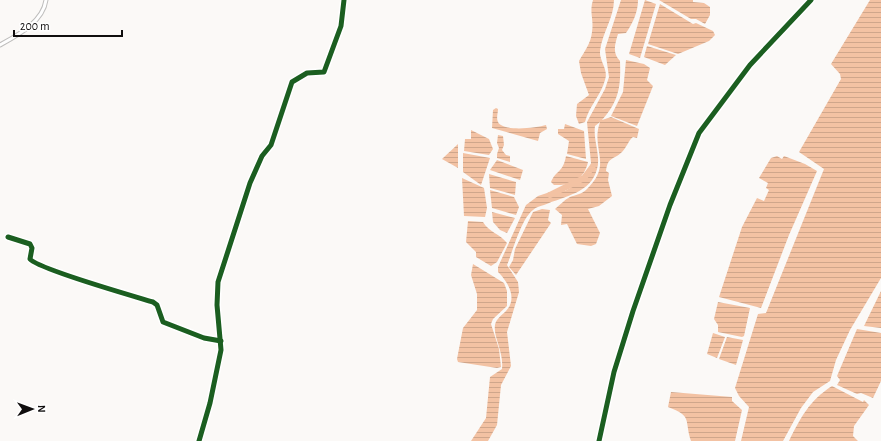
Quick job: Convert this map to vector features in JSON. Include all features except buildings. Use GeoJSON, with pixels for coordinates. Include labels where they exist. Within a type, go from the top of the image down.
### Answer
{"type":"FeatureCollection","features":[{"type":"Feature","properties":{"kind":"street"},"geometry":{"type":"LineString","coordinates":[[0,45],[29,26],[45,8],[46,0]]}},
{"type":"Feature","properties":{"kind":"street"},"geometry":{"type":"LineString","coordinates":[[199,441],[210,403],[221,341],[217,305],[218,282],[250,183],[262,156],[271,145],[292,82],[307,73],[324,72],[341,26],[344,0]]}},
{"type":"Feature","properties":{"kind":"street"},"geometry":{"type":"LineString","coordinates":[[599,441],[614,372],[633,311],[670,205],[698,133],[750,65],[811,0]]}},
{"type":"Feature","properties":{"kind":"street"},"geometry":{"type":"LineString","coordinates":[[8,237],[30,244],[32,248],[30,259],[33,262],[56,271],[153,302],[158,307],[163,322],[204,338],[221,341]]}},
{"type":"Feature","properties":{"kind":"shaded area"},"geometry":{"type":"Polygon","coordinates":[[[593,0],[614,0],[612,13],[600,51],[606,76],[601,91],[589,111],[585,122],[579,124],[576,116],[577,104],[589,95],[581,73],[579,61],[591,36],[591,8],[593,0]]]}},
{"type":"Feature","properties":{"kind":"shaded area"},"geometry":{"type":"Polygon","coordinates":[[[621,0],[638,0],[637,9],[633,21],[626,33],[618,34],[615,52],[620,61],[618,93],[608,113],[602,120],[611,117],[639,129],[637,138],[633,137],[622,152],[608,163],[606,171],[609,173],[608,180],[612,196],[599,206],[588,209],[600,233],[596,244],[591,246],[577,244],[567,224],[561,225],[562,215],[555,209],[568,198],[586,190],[594,181],[599,172],[600,157],[598,132],[600,122],[595,126],[598,164],[594,177],[583,189],[576,193],[536,208],[525,220],[507,265],[518,282],[519,292],[507,332],[511,366],[501,385],[497,425],[488,441],[471,441],[486,418],[490,377],[502,369],[495,325],[498,319],[510,306],[511,296],[508,285],[498,272],[498,267],[526,205],[538,196],[550,192],[565,191],[588,177],[591,163],[587,122],[605,89],[609,77],[605,49],[621,0]]]}},
{"type":"Feature","properties":{"kind":"shaded area"},"geometry":{"type":"Polygon","coordinates":[[[645,0],[656,4],[640,58],[629,54],[645,0]]]}},
{"type":"Feature","properties":{"kind":"shaded area"},"geometry":{"type":"Polygon","coordinates":[[[659,0],[693,0],[693,2],[704,3],[710,7],[710,15],[705,24],[696,19],[691,19],[659,0]]]}},
{"type":"Feature","properties":{"kind":"shaded area"},"geometry":{"type":"Polygon","coordinates":[[[870,0],[881,0],[881,278],[850,330],[836,360],[830,381],[813,392],[801,408],[783,441],[741,441],[749,407],[739,396],[735,388],[758,314],[766,313],[824,169],[799,152],[841,79],[840,74],[831,64],[870,0]]]}},
{"type":"Feature","properties":{"kind":"shaded area"},"geometry":{"type":"Polygon","coordinates":[[[660,4],[693,24],[696,23],[713,31],[715,35],[709,41],[678,54],[648,44],[660,4]]]}},
{"type":"Feature","properties":{"kind":"shaded area"},"geometry":{"type":"Polygon","coordinates":[[[647,46],[676,55],[665,65],[644,57],[647,46]]]}},
{"type":"Feature","properties":{"kind":"shaded area"},"geometry":{"type":"Polygon","coordinates":[[[626,60],[644,64],[650,68],[647,80],[653,86],[637,126],[611,116],[623,92],[626,60]]]}},
{"type":"Feature","properties":{"kind":"shaded area"},"geometry":{"type":"Polygon","coordinates":[[[496,108],[498,109],[497,120],[501,125],[520,128],[546,125],[547,129],[540,133],[538,141],[492,128],[493,110],[496,108]]]}},
{"type":"Feature","properties":{"kind":"shaded area"},"geometry":{"type":"Polygon","coordinates":[[[565,124],[584,131],[586,159],[567,154],[569,141],[558,134],[558,129],[564,129],[565,124]]]}},
{"type":"Feature","properties":{"kind":"shaded area"},"geometry":{"type":"Polygon","coordinates":[[[471,130],[489,139],[493,149],[489,155],[464,151],[465,139],[471,139],[471,130]]]}},
{"type":"Feature","properties":{"kind":"shaded area"},"geometry":{"type":"Polygon","coordinates":[[[498,135],[503,136],[504,145],[502,150],[506,155],[510,156],[510,162],[497,158],[499,148],[497,143],[498,135]]]}},
{"type":"Feature","properties":{"kind":"shaded area"},"geometry":{"type":"Polygon","coordinates":[[[458,144],[458,168],[442,159],[458,144]]]}},
{"type":"Feature","properties":{"kind":"shaded area"},"geometry":{"type":"Polygon","coordinates":[[[463,153],[490,158],[481,185],[463,172],[463,153]]]}},
{"type":"Feature","properties":{"kind":"shaded area"},"geometry":{"type":"Polygon","coordinates":[[[566,156],[588,162],[586,168],[576,181],[554,185],[551,182],[563,166],[566,156]]]}},
{"type":"Feature","properties":{"kind":"shaded area"},"geometry":{"type":"Polygon","coordinates":[[[777,156],[782,159],[784,156],[805,164],[817,171],[789,235],[761,308],[719,297],[742,227],[757,198],[764,201],[769,190],[766,188],[768,183],[759,178],[771,158],[777,156]]]}},
{"type":"Feature","properties":{"kind":"shaded area"},"geometry":{"type":"Polygon","coordinates":[[[497,160],[523,170],[520,180],[490,170],[497,160]]]}},
{"type":"Feature","properties":{"kind":"shaded area"},"geometry":{"type":"Polygon","coordinates":[[[489,174],[516,182],[515,195],[490,188],[489,174]]]}},
{"type":"Feature","properties":{"kind":"shaded area"},"geometry":{"type":"Polygon","coordinates":[[[462,178],[484,188],[487,208],[485,217],[464,216],[462,178]]]}},
{"type":"Feature","properties":{"kind":"shaded area"},"geometry":{"type":"Polygon","coordinates":[[[490,190],[514,197],[519,207],[516,215],[492,208],[490,190]]]}},
{"type":"Feature","properties":{"kind":"shaded area"},"geometry":{"type":"Polygon","coordinates":[[[542,209],[550,210],[548,220],[551,223],[516,275],[509,267],[513,260],[515,249],[533,212],[542,209]]]}},
{"type":"Feature","properties":{"kind":"shaded area"},"geometry":{"type":"Polygon","coordinates":[[[492,212],[515,218],[507,233],[500,230],[493,222],[492,212]]]}},
{"type":"Feature","properties":{"kind":"shaded area"},"geometry":{"type":"Polygon","coordinates":[[[468,221],[483,222],[488,228],[507,243],[497,262],[491,266],[476,257],[476,252],[466,242],[468,221]]]}},
{"type":"Feature","properties":{"kind":"shaded area"},"geometry":{"type":"Polygon","coordinates":[[[473,264],[504,283],[507,291],[507,306],[493,319],[491,324],[499,349],[501,367],[497,368],[458,362],[457,359],[463,328],[477,310],[477,294],[471,275],[473,264]]]}},
{"type":"Feature","properties":{"kind":"shaded area"},"geometry":{"type":"Polygon","coordinates":[[[881,291],[881,328],[864,326],[881,291]]]}},
{"type":"Feature","properties":{"kind":"shaded area"},"geometry":{"type":"Polygon","coordinates":[[[718,302],[750,308],[744,336],[742,337],[718,332],[718,325],[714,319],[718,302]]]}},
{"type":"Feature","properties":{"kind":"shaded area"},"geometry":{"type":"Polygon","coordinates":[[[857,329],[881,333],[881,381],[873,398],[861,393],[857,394],[837,385],[840,380],[837,376],[857,329]]]}},
{"type":"Feature","properties":{"kind":"shaded area"},"geometry":{"type":"Polygon","coordinates":[[[713,333],[725,337],[717,358],[707,354],[713,333]]]}},
{"type":"Feature","properties":{"kind":"shaded area"},"geometry":{"type":"Polygon","coordinates":[[[727,337],[743,340],[736,365],[719,359],[727,337]]]}},
{"type":"Feature","properties":{"kind":"shaded area"},"geometry":{"type":"Polygon","coordinates":[[[832,386],[863,402],[864,400],[869,405],[854,426],[853,436],[858,441],[789,441],[806,410],[817,398],[832,386]]]}},
{"type":"Feature","properties":{"kind":"shaded area"},"geometry":{"type":"Polygon","coordinates":[[[671,392],[732,397],[732,401],[742,410],[735,441],[691,441],[684,416],[676,410],[668,407],[671,392]]]}},
{"type":"Feature","properties":{"kind":"waterway"},"geometry":{"type":"LineString","coordinates":[[550,195],[584,178],[593,166]]}},
{"type":"Feature","properties":{"kind":"cycle path"},"geometry":{"type":"LineString","coordinates":[[199,441],[210,403],[221,350],[217,305],[218,282],[250,183],[262,156],[271,145],[292,82],[307,73],[324,72],[341,26],[344,0]]}},
{"type":"Feature","properties":{"kind":"cycle path"},"geometry":{"type":"LineString","coordinates":[[599,441],[614,372],[633,311],[670,205],[699,133],[750,65],[811,0]]}},
{"type":"Feature","properties":{"kind":"cycle path"},"geometry":{"type":"LineString","coordinates":[[8,237],[30,244],[32,248],[30,259],[37,263],[87,282],[153,302],[157,305],[163,322],[204,338],[221,341]]}}]}
